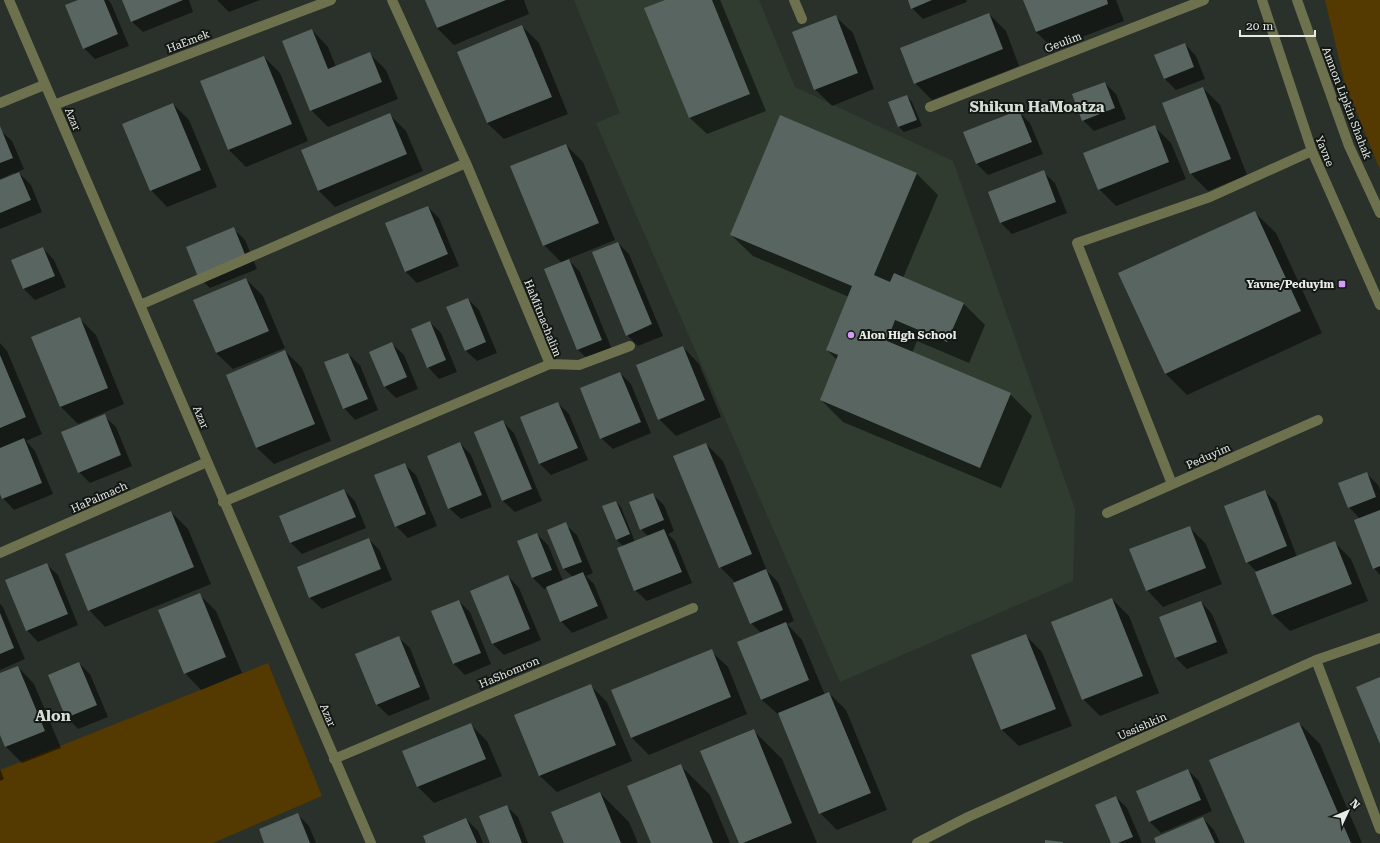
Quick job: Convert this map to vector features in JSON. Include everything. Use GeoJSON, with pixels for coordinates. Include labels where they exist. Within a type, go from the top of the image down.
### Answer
{"type":"FeatureCollection","features":[{"type":"Feature","properties":{"kind":"street","name":"Azar"},"geometry":{"type":"LineString","coordinates":[[9,0],[223,502],[371,843]]}},
{"type":"Feature","properties":{"kind":"street","name":"HaEmek"},"geometry":{"type":"LineString","coordinates":[[54,105],[331,0]]}},
{"type":"Feature","properties":{"kind":"street","name":"HaMitnachalim"},"geometry":{"type":"LineString","coordinates":[[223,502],[550,364],[466,163],[392,0]]}},
{"type":"Feature","properties":{"kind":"street"},"geometry":{"type":"LineString","coordinates":[[794,0],[802,19]]}},
{"type":"Feature","properties":{"kind":"street","name":"Geulim"},"geometry":{"type":"LineString","coordinates":[[930,107],[1204,0]]}},
{"type":"Feature","properties":{"kind":"street","name":"Yavne"},"geometry":{"type":"LineString","coordinates":[[1262,0],[1312,151],[1380,305]]}},
{"type":"Feature","properties":{"kind":"street","name":"Amnon Lipkin Shahak"},"geometry":{"type":"LineString","coordinates":[[1297,0],[1349,146],[1380,213]]}},
{"type":"Feature","properties":{"kind":"street"},"geometry":{"type":"LineString","coordinates":[[0,103],[44,85]]}},
{"type":"Feature","properties":{"kind":"street"},"geometry":{"type":"LineString","coordinates":[[1172,484],[1077,243],[1210,198],[1312,151]]}},
{"type":"Feature","properties":{"kind":"street"},"geometry":{"type":"LineString","coordinates":[[140,305],[466,163]]}},
{"type":"Feature","properties":{"kind":"street"},"geometry":{"type":"LineString","coordinates":[[550,364],[579,366],[630,346]]}},
{"type":"Feature","properties":{"kind":"street","name":"Peduyim"},"geometry":{"type":"LineString","coordinates":[[1106,513],[1318,420]]}},
{"type":"Feature","properties":{"kind":"street","name":"HaPalmach"},"geometry":{"type":"LineString","coordinates":[[0,553],[207,462]]}},
{"type":"Feature","properties":{"kind":"street","name":"HaShomron"},"geometry":{"type":"LineString","coordinates":[[334,759],[693,608]]}},
{"type":"Feature","properties":{"kind":"street","name":"Ussishkin"},"geometry":{"type":"LineString","coordinates":[[917,843],[968,817],[1316,660],[1380,638]]}},
{"type":"Feature","properties":{"kind":"street"},"geometry":{"type":"LineString","coordinates":[[1316,660],[1380,829]]}},
{"type":"Feature","properties":{"kind":"shaded area","name":"Alon High School"},"geometry":{"type":"Polygon","coordinates":[[[574,0],[759,0],[795,87],[953,161],[1075,509],[1073,581],[840,682],[596,123],[620,113],[574,0]]]}},
{"type":"Feature","properties":{"kind":"shaded area"},"geometry":{"type":"Polygon","coordinates":[[[1325,0],[1380,0],[1380,170],[1345,84],[1325,0]]]}},
{"type":"Feature","properties":{"kind":"shaded area"},"geometry":{"type":"Polygon","coordinates":[[[268,663],[322,796],[213,843],[0,843],[0,770],[268,663]]]}},
{"type":"Feature","properties":{"kind":"building"},"geometry":{"type":"Polygon","coordinates":[[[78,0],[104,0],[118,34],[83,49],[65,5],[78,0]]]}},
{"type":"Feature","properties":{"kind":"building"},"geometry":{"type":"Polygon","coordinates":[[[122,0],[183,0],[131,22],[122,0]]]}},
{"type":"Feature","properties":{"kind":"building"},"geometry":{"type":"Polygon","coordinates":[[[425,0],[506,0],[437,28],[425,0]]]}},
{"type":"Feature","properties":{"kind":"building"},"geometry":{"type":"Polygon","coordinates":[[[665,0],[712,0],[750,94],[689,118],[644,8],[665,0]]]}},
{"type":"Feature","properties":{"kind":"building"},"geometry":{"type":"Polygon","coordinates":[[[908,0],[932,0],[911,9],[908,0]]]}},
{"type":"Feature","properties":{"kind":"building"},"geometry":{"type":"Polygon","coordinates":[[[1023,0],[1107,0],[1108,4],[1036,32],[1023,0]]]}},
{"type":"Feature","properties":{"kind":"building"},"geometry":{"type":"Polygon","coordinates":[[[989,13],[1003,49],[914,84],[900,48],[989,13]]]}},
{"type":"Feature","properties":{"kind":"building"},"geometry":{"type":"Polygon","coordinates":[[[836,15],[858,73],[814,90],[792,32],[836,15]]]}},
{"type":"Feature","properties":{"kind":"building"},"geometry":{"type":"Polygon","coordinates":[[[522,25],[552,97],[487,123],[457,52],[522,25]]]}},
{"type":"Feature","properties":{"kind":"building"},"geometry":{"type":"Polygon","coordinates":[[[312,29],[328,69],[370,52],[382,82],[310,111],[282,41],[312,29]]]}},
{"type":"Feature","properties":{"kind":"building"},"geometry":{"type":"Polygon","coordinates":[[[1185,43],[1194,67],[1164,79],[1154,55],[1185,43]]]}},
{"type":"Feature","properties":{"kind":"building"},"geometry":{"type":"Polygon","coordinates":[[[264,56],[292,124],[228,150],[200,81],[264,56]]]}},
{"type":"Feature","properties":{"kind":"building"},"geometry":{"type":"Polygon","coordinates":[[[1105,82],[1115,108],[1082,121],[1072,94],[1105,82]]]}},
{"type":"Feature","properties":{"kind":"building"},"geometry":{"type":"Polygon","coordinates":[[[1203,87],[1231,159],[1190,174],[1162,103],[1203,87]]]}},
{"type":"Feature","properties":{"kind":"building"},"geometry":{"type":"Polygon","coordinates":[[[907,95],[917,120],[898,127],[888,102],[907,95]]]}},
{"type":"Feature","properties":{"kind":"building"},"geometry":{"type":"Polygon","coordinates":[[[173,103],[201,170],[150,191],[122,124],[173,103]]]}},
{"type":"Feature","properties":{"kind":"building"},"geometry":{"type":"Polygon","coordinates":[[[1019,110],[1032,142],[976,164],[963,132],[1019,110]]]}},
{"type":"Feature","properties":{"kind":"building"},"geometry":{"type":"Polygon","coordinates":[[[390,113],[407,154],[318,191],[301,150],[390,113]]]}},
{"type":"Feature","properties":{"kind":"building"},"geometry":{"type":"Polygon","coordinates":[[[780,115],[917,173],[874,275],[890,282],[894,273],[964,303],[947,342],[895,320],[887,341],[1011,393],[980,468],[820,400],[838,355],[826,350],[852,286],[730,235],[780,115]]]}},
{"type":"Feature","properties":{"kind":"building"},"geometry":{"type":"Polygon","coordinates":[[[1155,125],[1169,162],[1098,190],[1083,153],[1155,125]]]}},
{"type":"Feature","properties":{"kind":"building"},"geometry":{"type":"Polygon","coordinates":[[[0,126],[13,158],[0,163],[0,126]]]}},
{"type":"Feature","properties":{"kind":"building"},"geometry":{"type":"Polygon","coordinates":[[[566,144],[599,223],[543,246],[510,166],[566,144]]]}},
{"type":"Feature","properties":{"kind":"building"},"geometry":{"type":"Polygon","coordinates":[[[1044,170],[1056,202],[1000,223],[988,192],[1044,170]]]}},
{"type":"Feature","properties":{"kind":"building"},"geometry":{"type":"Polygon","coordinates":[[[19,172],[31,200],[0,213],[0,180],[19,172]]]}},
{"type":"Feature","properties":{"kind":"building"},"geometry":{"type":"Polygon","coordinates":[[[428,206],[448,254],[405,272],[385,223],[428,206]]]}},
{"type":"Feature","properties":{"kind":"building"},"geometry":{"type":"Polygon","coordinates":[[[1255,211],[1301,311],[1165,374],[1118,273],[1255,211]]]}},
{"type":"Feature","properties":{"kind":"building"},"geometry":{"type":"Polygon","coordinates":[[[234,227],[246,257],[198,277],[186,247],[234,227]]]}},
{"type":"Feature","properties":{"kind":"building"},"geometry":{"type":"Polygon","coordinates":[[[618,242],[652,324],[626,336],[592,252],[618,242]]]}},
{"type":"Feature","properties":{"kind":"building"},"geometry":{"type":"Polygon","coordinates":[[[43,247],[55,276],[23,289],[11,260],[43,247]]]}},
{"type":"Feature","properties":{"kind":"building"},"geometry":{"type":"Polygon","coordinates":[[[569,259],[602,340],[577,350],[544,269],[569,259]]]}},
{"type":"Feature","properties":{"kind":"building"},"geometry":{"type":"Polygon","coordinates":[[[246,278],[269,331],[216,353],[193,300],[246,278]]]}},
{"type":"Feature","properties":{"kind":"building"},"geometry":{"type":"Polygon","coordinates":[[[468,298],[486,342],[465,351],[446,307],[468,298]]]}},
{"type":"Feature","properties":{"kind":"building"},"geometry":{"type":"Polygon","coordinates":[[[80,317],[108,388],[60,407],[31,337],[80,317]]]}},
{"type":"Feature","properties":{"kind":"building"},"geometry":{"type":"Polygon","coordinates":[[[430,321],[446,360],[427,368],[411,329],[430,321]]]}},
{"type":"Feature","properties":{"kind":"building"},"geometry":{"type":"Polygon","coordinates":[[[392,342],[407,377],[384,387],[369,352],[392,342]]]}},
{"type":"Feature","properties":{"kind":"building"},"geometry":{"type":"Polygon","coordinates":[[[683,346],[705,400],[658,420],[636,365],[683,346]]]}},
{"type":"Feature","properties":{"kind":"building"},"geometry":{"type":"Polygon","coordinates":[[[285,350],[315,424],[256,448],[226,375],[285,350]]]}},
{"type":"Feature","properties":{"kind":"building"},"geometry":{"type":"Polygon","coordinates":[[[348,353],[368,399],[343,409],[324,362],[348,353]]]}},
{"type":"Feature","properties":{"kind":"building"},"geometry":{"type":"Polygon","coordinates":[[[0,355],[26,417],[0,428],[0,355]]]}},
{"type":"Feature","properties":{"kind":"building"},"geometry":{"type":"Polygon","coordinates":[[[620,372],[641,422],[600,439],[580,388],[620,372]]]}},
{"type":"Feature","properties":{"kind":"building"},"geometry":{"type":"Polygon","coordinates":[[[558,402],[578,448],[539,464],[520,417],[558,402]]]}},
{"type":"Feature","properties":{"kind":"building"},"geometry":{"type":"Polygon","coordinates":[[[105,414],[121,455],[78,473],[61,432],[105,414]]]}},
{"type":"Feature","properties":{"kind":"building"},"geometry":{"type":"Polygon","coordinates":[[[503,420],[532,489],[502,501],[474,432],[503,420]]]}},
{"type":"Feature","properties":{"kind":"building"},"geometry":{"type":"Polygon","coordinates":[[[24,438],[42,483],[2,499],[0,494],[0,448],[24,438]]]}},
{"type":"Feature","properties":{"kind":"building"},"geometry":{"type":"Polygon","coordinates":[[[460,442],[482,495],[448,509],[427,456],[460,442]]]}},
{"type":"Feature","properties":{"kind":"building"},"geometry":{"type":"Polygon","coordinates":[[[706,443],[752,554],[719,568],[673,456],[706,443]]]}},
{"type":"Feature","properties":{"kind":"building"},"geometry":{"type":"Polygon","coordinates":[[[405,463],[426,514],[395,527],[374,475],[405,463]]]}},
{"type":"Feature","properties":{"kind":"building"},"geometry":{"type":"Polygon","coordinates":[[[1367,472],[1376,497],[1348,508],[1338,483],[1367,472]]]}},
{"type":"Feature","properties":{"kind":"building"},"geometry":{"type":"Polygon","coordinates":[[[344,489],[356,517],[290,543],[279,516],[344,489]]]}},
{"type":"Feature","properties":{"kind":"building"},"geometry":{"type":"Polygon","coordinates":[[[1265,490],[1287,546],[1246,563],[1224,506],[1265,490]]]}},
{"type":"Feature","properties":{"kind":"building"},"geometry":{"type":"Polygon","coordinates":[[[653,493],[664,520],[640,530],[629,502],[653,493]]]}},
{"type":"Feature","properties":{"kind":"building"},"geometry":{"type":"Polygon","coordinates":[[[616,501],[630,534],[616,540],[602,506],[616,501]]]}},
{"type":"Feature","properties":{"kind":"building"},"geometry":{"type":"Polygon","coordinates":[[[1380,510],[1380,566],[1373,569],[1354,520],[1380,510]]]}},
{"type":"Feature","properties":{"kind":"building"},"geometry":{"type":"Polygon","coordinates":[[[171,511],[194,567],[88,611],[65,554],[171,511]]]}},
{"type":"Feature","properties":{"kind":"building"},"geometry":{"type":"Polygon","coordinates":[[[566,522],[582,562],[563,569],[547,530],[566,522]]]}},
{"type":"Feature","properties":{"kind":"building"},"geometry":{"type":"Polygon","coordinates":[[[1190,526],[1206,568],[1146,591],[1129,549],[1190,526]]]}},
{"type":"Feature","properties":{"kind":"building"},"geometry":{"type":"Polygon","coordinates":[[[664,529],[682,572],[634,591],[617,548],[664,529]]]}},
{"type":"Feature","properties":{"kind":"building"},"geometry":{"type":"Polygon","coordinates":[[[537,533],[552,570],[532,578],[517,541],[537,533]]]}},
{"type":"Feature","properties":{"kind":"building"},"geometry":{"type":"Polygon","coordinates":[[[369,538],[381,569],[309,598],[297,567],[369,538]]]}},
{"type":"Feature","properties":{"kind":"building"},"geometry":{"type":"Polygon","coordinates":[[[1335,541],[1352,584],[1272,615],[1255,572],[1335,541]]]}},
{"type":"Feature","properties":{"kind":"building"},"geometry":{"type":"Polygon","coordinates":[[[47,563],[68,614],[26,631],[5,580],[47,563]]]}},
{"type":"Feature","properties":{"kind":"building"},"geometry":{"type":"Polygon","coordinates":[[[766,569],[783,610],[750,624],[733,583],[766,569]]]}},
{"type":"Feature","properties":{"kind":"building"},"geometry":{"type":"Polygon","coordinates":[[[583,572],[598,606],[560,622],[546,587],[583,572]]]}},
{"type":"Feature","properties":{"kind":"building"},"geometry":{"type":"Polygon","coordinates":[[[508,575],[530,629],[492,644],[470,591],[508,575]]]}},
{"type":"Feature","properties":{"kind":"building"},"geometry":{"type":"Polygon","coordinates":[[[200,593],[226,657],[184,674],[158,610],[200,593]]]}},
{"type":"Feature","properties":{"kind":"building"},"geometry":{"type":"Polygon","coordinates":[[[1112,598],[1143,676],[1082,700],[1051,622],[1112,598]]]}},
{"type":"Feature","properties":{"kind":"building"},"geometry":{"type":"Polygon","coordinates":[[[459,600],[481,653],[453,664],[431,611],[459,600]]]}},
{"type":"Feature","properties":{"kind":"building"},"geometry":{"type":"Polygon","coordinates":[[[1201,601],[1217,642],[1175,658],[1159,617],[1201,601]]]}},
{"type":"Feature","properties":{"kind":"building"},"geometry":{"type":"Polygon","coordinates":[[[0,613],[14,648],[0,654],[0,613]]]}},
{"type":"Feature","properties":{"kind":"building"},"geometry":{"type":"Polygon","coordinates":[[[786,622],[809,680],[761,700],[737,642],[786,622]]]}},
{"type":"Feature","properties":{"kind":"building"},"geometry":{"type":"Polygon","coordinates":[[[1026,634],[1056,709],[1001,730],[971,655],[1026,634]]]}},
{"type":"Feature","properties":{"kind":"building"},"geometry":{"type":"Polygon","coordinates":[[[399,636],[420,687],[376,705],[355,654],[399,636]]]}},
{"type":"Feature","properties":{"kind":"building"},"geometry":{"type":"Polygon","coordinates":[[[712,649],[731,697],[631,738],[611,690],[712,649]]]}},
{"type":"Feature","properties":{"kind":"building"},"geometry":{"type":"Polygon","coordinates":[[[79,662],[97,705],[66,718],[48,675],[79,662]]]}},
{"type":"Feature","properties":{"kind":"building"},"geometry":{"type":"Polygon","coordinates":[[[18,666],[45,731],[5,747],[0,735],[0,673],[18,666]]]}},
{"type":"Feature","properties":{"kind":"building"},"geometry":{"type":"Polygon","coordinates":[[[1380,677],[1380,744],[1356,687],[1380,677]]]}},
{"type":"Feature","properties":{"kind":"building"},"geometry":{"type":"Polygon","coordinates":[[[591,684],[616,745],[539,776],[514,715],[591,684]]]}},
{"type":"Feature","properties":{"kind":"building"},"geometry":{"type":"Polygon","coordinates":[[[829,692],[871,793],[819,814],[778,713],[829,692]]]}},
{"type":"Feature","properties":{"kind":"building"},"geometry":{"type":"Polygon","coordinates":[[[1299,722],[1351,843],[1245,843],[1209,760],[1299,722]]]}},
{"type":"Feature","properties":{"kind":"building"},"geometry":{"type":"Polygon","coordinates":[[[471,723],[486,759],[417,787],[402,751],[471,723]]]}},
{"type":"Feature","properties":{"kind":"building"},"geometry":{"type":"Polygon","coordinates":[[[754,729],[792,823],[743,843],[739,843],[700,751],[754,729]]]}},
{"type":"Feature","properties":{"kind":"building"},"geometry":{"type":"Polygon","coordinates":[[[681,764],[713,843],[651,843],[627,786],[681,764]]]}},
{"type":"Feature","properties":{"kind":"building"},"geometry":{"type":"Polygon","coordinates":[[[1188,769],[1201,800],[1149,822],[1136,791],[1188,769]]]}},
{"type":"Feature","properties":{"kind":"building"},"geometry":{"type":"Polygon","coordinates":[[[600,792],[621,843],[564,843],[551,812],[600,792]]]}},
{"type":"Feature","properties":{"kind":"building"},"geometry":{"type":"Polygon","coordinates":[[[1116,796],[1133,837],[1118,843],[1111,843],[1095,805],[1116,796]]]}},
{"type":"Feature","properties":{"kind":"building"},"geometry":{"type":"Polygon","coordinates":[[[507,805],[522,843],[490,843],[479,816],[507,805]]]}},
{"type":"Feature","properties":{"kind":"building"},"geometry":{"type":"Polygon","coordinates":[[[298,813],[310,843],[264,843],[259,829],[298,813]]]}},
{"type":"Feature","properties":{"kind":"building"},"geometry":{"type":"Polygon","coordinates":[[[1203,817],[1215,843],[1156,843],[1154,838],[1203,817]]]}},
{"type":"Feature","properties":{"kind":"building"},"geometry":{"type":"Polygon","coordinates":[[[466,818],[477,843],[426,843],[423,836],[466,818]]]}},
{"type":"Feature","properties":{"kind":"building"},"geometry":{"type":"Polygon","coordinates":[[[1045,840],[1063,842],[1063,843],[1045,843],[1045,840]]]}},
{"type":"Feature","properties":{"kind":"place","name":"Yavne/Peduyim"},"geometry":{"type":"Point","coordinates":[1342,284]}},
{"type":"Feature","properties":{"kind":"place","name":"Alon High School"},"geometry":{"type":"Point","coordinates":[851,335]}},
{"type":"Feature","properties":{"kind":"district","name":"Shikun HaMoatza"},"geometry":{"type":"Point","coordinates":[1037,107]}},
{"type":"Feature","properties":{"kind":"district","name":"Alon"},"geometry":{"type":"Point","coordinates":[53,716]}}]}
